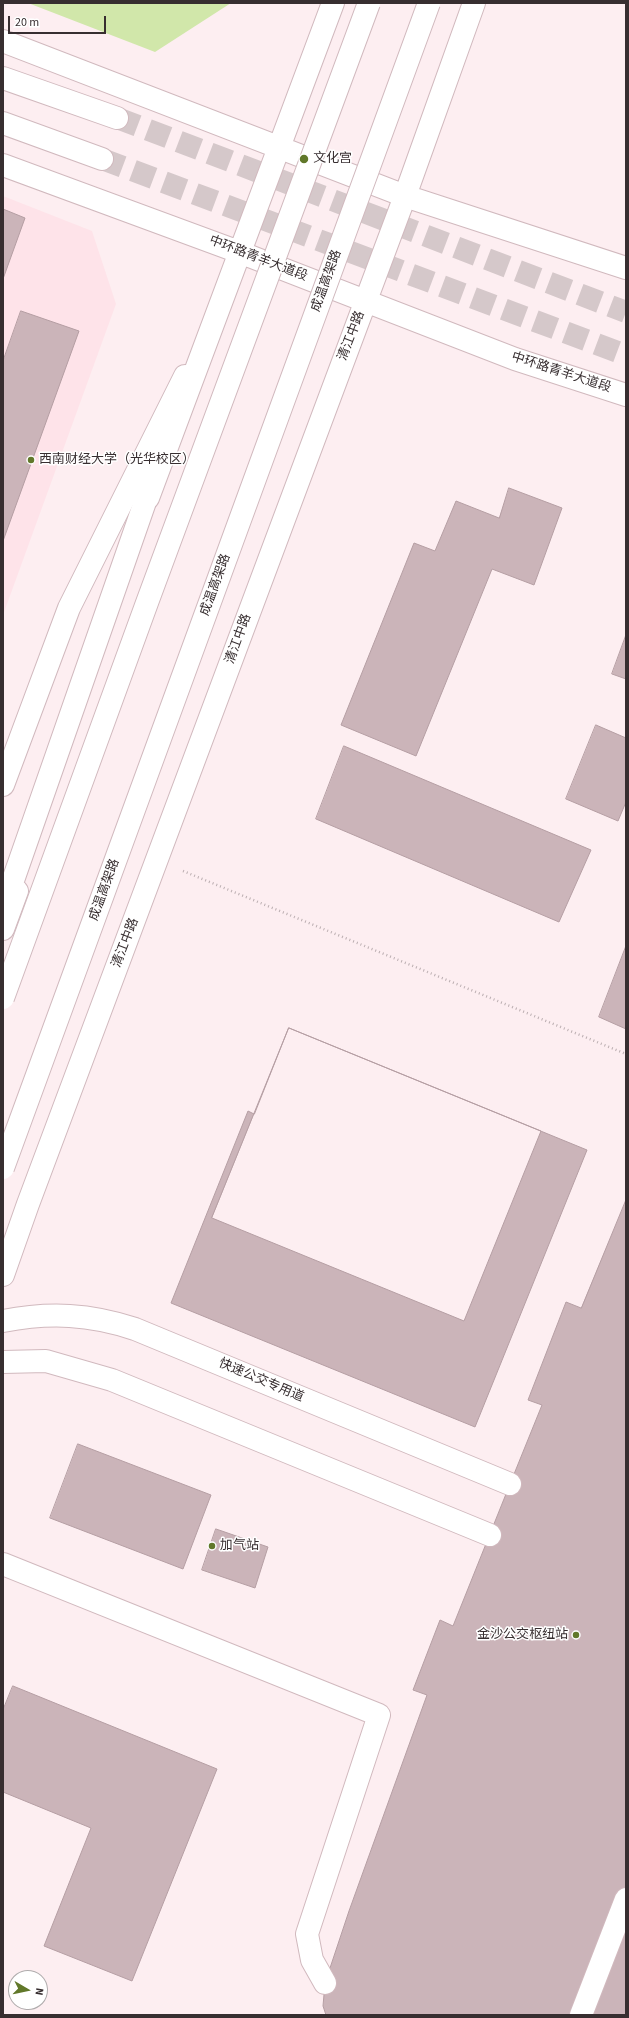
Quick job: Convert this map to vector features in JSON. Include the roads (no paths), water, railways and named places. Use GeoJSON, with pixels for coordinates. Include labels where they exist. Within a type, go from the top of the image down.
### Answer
{"type":"FeatureCollection","features":[{"type":"Feature","properties":{"kind":"main road"},"geometry":{"type":"LineString","coordinates":[[3,909],[153,479],[334,3]]}},
{"type":"Feature","properties":{"kind":"main road"},"geometry":{"type":"LineString","coordinates":[[3,998],[148,600],[369,3]]}},
{"type":"Feature","properties":{"kind":"main road","name":"成温高架路"},"geometry":{"type":"LineString","coordinates":[[3,1168],[429,3]]}},
{"type":"Feature","properties":{"kind":"main road","name":"清江中路"},"geometry":{"type":"LineString","coordinates":[[3,1275],[28,1204],[405,196],[474,3]]}},
{"type":"Feature","properties":{"kind":"main road"},"geometry":{"type":"LineString","coordinates":[[3,41],[405,196],[626,268]]}},
{"type":"Feature","properties":{"kind":"main road"},"geometry":{"type":"LineString","coordinates":[[3,78],[117,118]]}},
{"type":"Feature","properties":{"kind":"main road"},"geometry":{"type":"LineString","coordinates":[[3,123],[102,159]]}},
{"type":"Feature","properties":{"kind":"main road","name":"中环路青羊大道段"},"geometry":{"type":"LineString","coordinates":[[3,165],[366,300],[515,359],[626,395]]}},
{"type":"Feature","properties":{"kind":"main road"},"geometry":{"type":"LineString","coordinates":[[3,785],[10,748],[69,608],[215,317]]}},
{"type":"Feature","properties":{"kind":"main road"},"geometry":{"type":"LineString","coordinates":[[3,929],[77,729],[153,479]]}},
{"type":"Feature","properties":{"kind":"main road","name":"快速公交专用道"},"geometry":{"type":"LineString","coordinates":[[3,1321],[24,1317],[78,1315],[114,1322],[143,1332],[510,1484]]}},
{"type":"Feature","properties":{"kind":"main road"},"geometry":{"type":"LineString","coordinates":[[3,1362],[46,1361],[112,1380],[490,1536]]}},
{"type":"Feature","properties":{"kind":"main road"},"geometry":{"type":"LineString","coordinates":[[3,1564],[379,1715],[307,1934],[312,1960],[325,1983]]}},
{"type":"Feature","properties":{"kind":"main road"},"geometry":{"type":"LineString","coordinates":[[581,2015],[626,1900]]}},
{"type":"Feature","properties":{"kind":"tunnel"},"geometry":{"type":"LineString","coordinates":[[117,118],[626,312]]}},
{"type":"Feature","properties":{"kind":"tunnel"},"geometry":{"type":"LineString","coordinates":[[102,159],[626,355]]}},
{"type":"Feature","properties":{"kind":"place","name":"文化宫"},"geometry":{"type":"Point","coordinates":[304,159]}},
{"type":"Feature","properties":{"kind":"place","name":"西南财经大学（光华校区）"},"geometry":{"type":"Point","coordinates":[31,460]}},
{"type":"Feature","properties":{"kind":"place","name":"加气站"},"geometry":{"type":"Point","coordinates":[212,1546]}},
{"type":"Feature","properties":{"kind":"place","name":"金沙公交枢纽站"},"geometry":{"type":"Point","coordinates":[576,1635]}}]}
